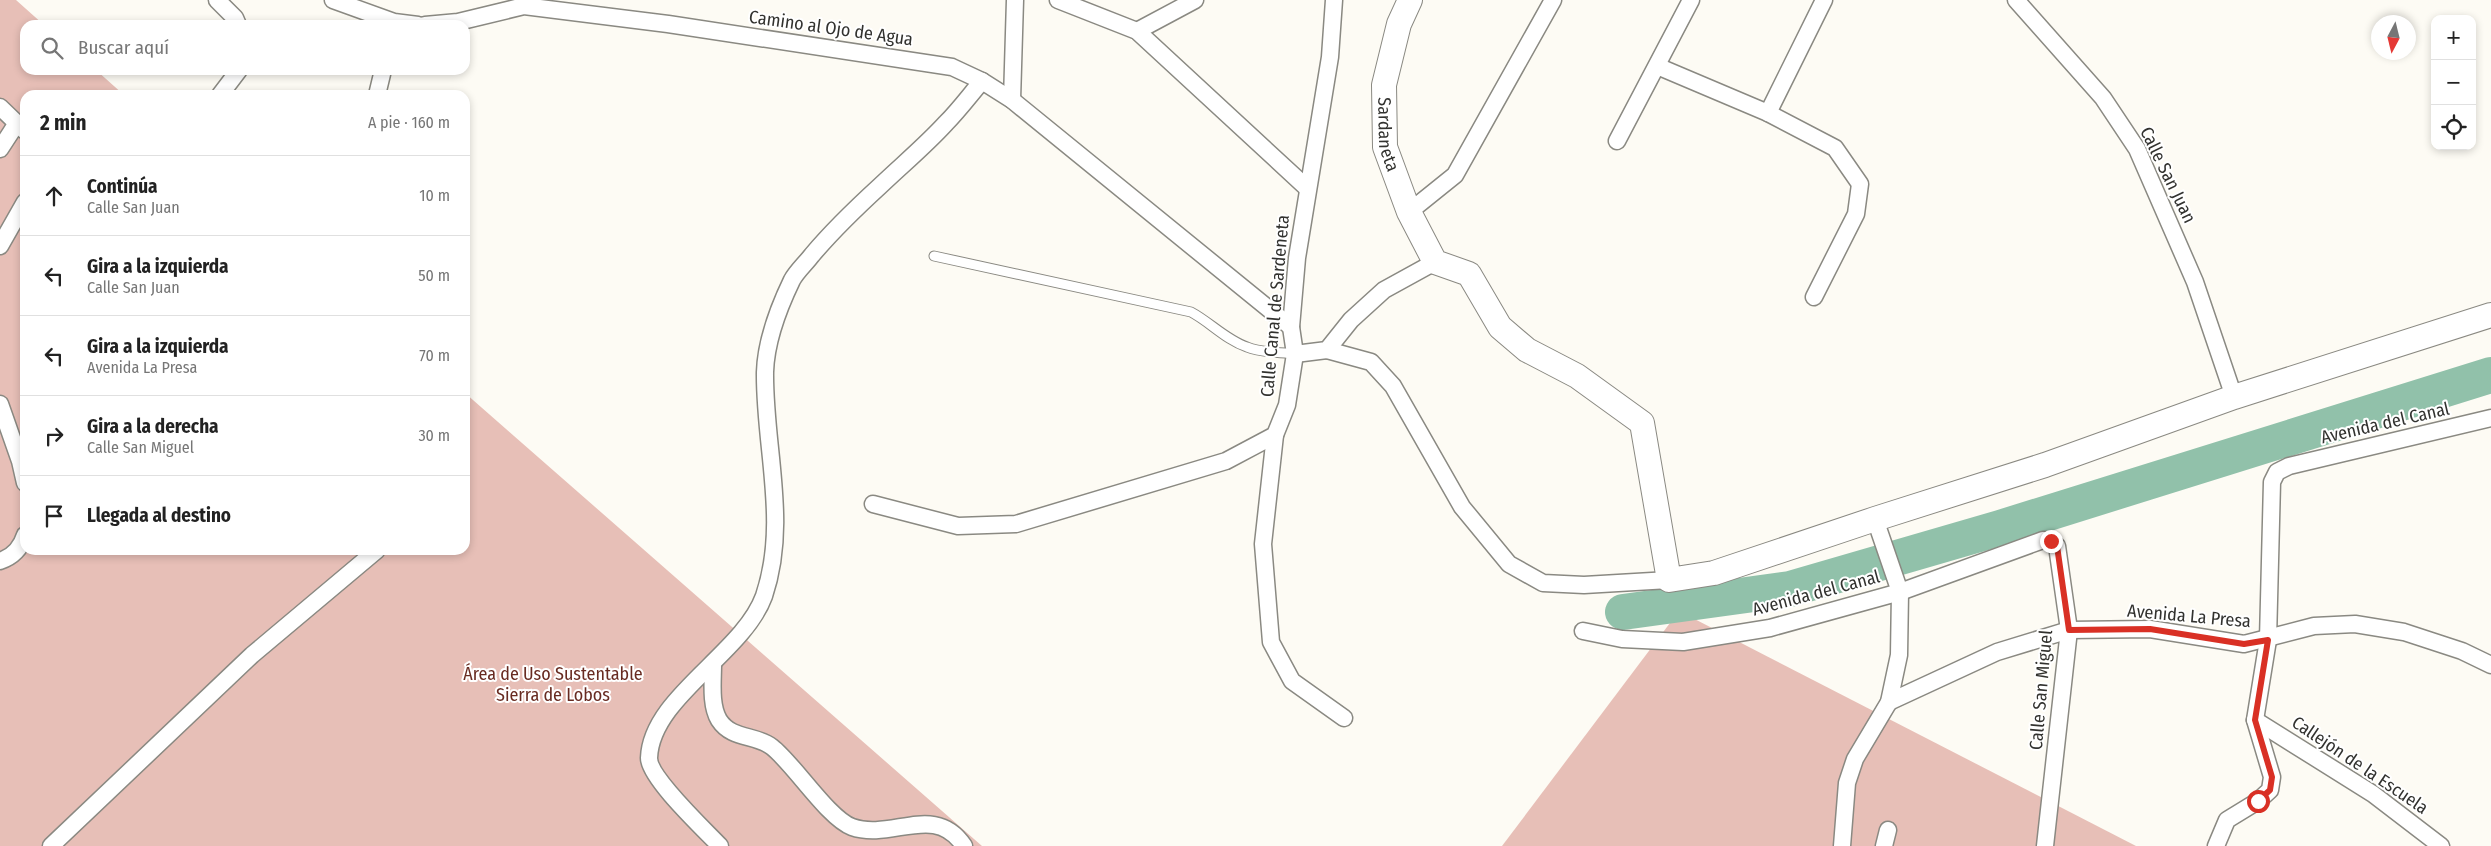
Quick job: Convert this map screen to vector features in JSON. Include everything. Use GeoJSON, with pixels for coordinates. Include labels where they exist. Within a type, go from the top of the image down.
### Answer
{"type":"FeatureCollection","features":[{"type":"Feature","properties":{"kind":"street"},"geometry":{"type":"LineString","coordinates":[[217,0],[234,20]]}},
{"type":"Feature","properties":{"kind":"street"},"geometry":{"type":"LineString","coordinates":[[333,0],[384,20]]}},
{"type":"Feature","properties":{"kind":"street"},"geometry":{"type":"LineString","coordinates":[[1012,100],[1015,0]]}},
{"type":"Feature","properties":{"kind":"street"},"geometry":{"type":"LineString","coordinates":[[1058,0],[1137,31],[1307,188]]}},
{"type":"Feature","properties":{"kind":"street"},"geometry":{"type":"LineString","coordinates":[[1137,31],[1195,0]]}},
{"type":"Feature","properties":{"kind":"street","name":"Calle Canal de Sardeneta"},"geometry":{"type":"LineString","coordinates":[[1334,0],[1330,57],[1297,258],[1291,327],[1295,354],[1287,405],[1275,435],[1263,544],[1271,642],[1292,681],[1344,718]]}},
{"type":"Feature","properties":{"kind":"street","name":"Sardaneta"},"geometry":{"type":"LineString","coordinates":[[1410,0],[1398,24],[1384,85],[1385,147],[1409,212],[1435,262]]}},
{"type":"Feature","properties":{"kind":"street"},"geometry":{"type":"LineString","coordinates":[[1409,212],[1455,175],[1553,0]]}},
{"type":"Feature","properties":{"kind":"street"},"geometry":{"type":"LineString","coordinates":[[1617,141],[1691,0]]}},
{"type":"Feature","properties":{"kind":"street"},"geometry":{"type":"LineString","coordinates":[[1768,113],[1824,0]]}},
{"type":"Feature","properties":{"kind":"street","name":"Calle San Juan"},"geometry":{"type":"LineString","coordinates":[[2016,0],[2103,98],[2137,149],[2195,282],[2234,397]]}},
{"type":"Feature","properties":{"kind":"street"},"geometry":{"type":"LineString","coordinates":[[465,20],[527,3]]}},
{"type":"Feature","properties":{"kind":"street","name":"Camino al Ojo de Agua"},"geometry":{"type":"LineString","coordinates":[[527,3],[906,59],[952,68],[982,81],[1012,100],[1291,327]]}},
{"type":"Feature","properties":{"kind":"street"},"geometry":{"type":"LineString","coordinates":[[1657,66],[1768,113],[1835,148],[1860,184],[1856,214],[1814,297]]}},
{"type":"Feature","properties":{"kind":"street"},"geometry":{"type":"LineString","coordinates":[[224,90],[235,75]]}},
{"type":"Feature","properties":{"kind":"street"},"geometry":{"type":"LineString","coordinates":[[378,90],[382,75]]}},
{"type":"Feature","properties":{"kind":"street"},"geometry":{"type":"LineString","coordinates":[[720,846],[652,772],[649,759],[662,721],[678,697],[713,664],[750,622],[763,597],[770,571],[776,531],[775,494],[765,371],[769,341],[779,308],[794,277],[833,230],[946,123],[982,81]]}},
{"type":"Feature","properties":{"kind":"street"},"geometry":{"type":"LineString","coordinates":[[0,107],[20,126]]}},
{"type":"Feature","properties":{"kind":"street"},"geometry":{"type":"LineString","coordinates":[[0,149],[20,128]]}},
{"type":"Feature","properties":{"kind":"street"},"geometry":{"type":"LineString","coordinates":[[0,246],[20,211]]}},
{"type":"Feature","properties":{"kind":"street"},"geometry":{"type":"LineString","coordinates":[[1327,350],[1351,320],[1384,290],[1435,262],[1469,274],[1500,328],[1526,350],[1577,376],[1642,423],[1669,580]]}},
{"type":"Feature","properties":{"kind":"street"},"geometry":{"type":"LineString","coordinates":[[1295,354],[1327,350],[1371,362],[1393,386],[1462,507],[1509,564],[1543,583],[1584,585],[1669,580],[1714,573],[2044,465],[2234,397],[2491,315]]}},
{"type":"Feature","properties":{"kind":"street"},"geometry":{"type":"LineString","coordinates":[[0,404],[20,461]]}},
{"type":"Feature","properties":{"kind":"street","name":"Avenida del Canal"},"geometry":{"type":"LineString","coordinates":[[2268,640],[2272,482],[2277,472],[2289,466],[2491,418]]}},
{"type":"Feature","properties":{"kind":"street"},"geometry":{"type":"LineString","coordinates":[[874,504],[958,526],[1016,524],[1226,461],[1275,435]]}},
{"type":"Feature","properties":{"kind":"street"},"geometry":{"type":"LineString","coordinates":[[1842,846],[1847,783],[1855,759],[1889,702],[1899,655],[1900,592],[1875,519]]}},
{"type":"Feature","properties":{"kind":"street","name":"Avenida del Canal"},"geometry":{"type":"LineString","coordinates":[[1583,630],[1622,639],[1683,642],[1770,628],[1900,592],[2043,540],[2051,541]]}},
{"type":"Feature","properties":{"kind":"street","name":"Calle San Miguel"},"geometry":{"type":"LineString","coordinates":[[2044,846],[2069,630],[2057,546],[2051,541]]}},
{"type":"Feature","properties":{"kind":"street"},"geometry":{"type":"LineString","coordinates":[[0,561],[8,559],[20,544]]}},
{"type":"Feature","properties":{"kind":"street"},"geometry":{"type":"LineString","coordinates":[[51,846],[252,655],[371,555]]}},
{"type":"Feature","properties":{"kind":"street","name":"Avenida La Presa"},"geometry":{"type":"LineString","coordinates":[[1889,702],[1997,652],[2069,630],[2150,629],[2244,644],[2268,640],[2314,626],[2355,624],[2404,632],[2462,651],[2491,665]]}},
{"type":"Feature","properties":{"kind":"street"},"geometry":{"type":"LineString","coordinates":[[2216,846],[2227,820],[2258,801],[2270,790],[2272,777],[2255,720],[2268,640]]}},
{"type":"Feature","properties":{"kind":"street"},"geometry":{"type":"LineString","coordinates":[[713,664],[714,704],[718,719],[728,731],[770,745],[835,815],[850,826],[867,831],[908,826],[940,825],[950,830],[964,846]]}},
{"type":"Feature","properties":{"kind":"street","name":"Callejón de la Escuela"},"geometry":{"type":"LineString","coordinates":[[2255,720],[2373,794],[2442,846]]}},
{"type":"Feature","properties":{"kind":"street"},"geometry":{"type":"LineString","coordinates":[[1884,846],[1888,830]]}},
{"type":"Feature","properties":{"kind":"lane"},"geometry":{"type":"LineString","coordinates":[[934,256],[1191,312],[1230,339],[1249,348],[1295,354]]}},
{"type":"Feature","properties":{"kind":"green space","name":"Área de Uso Sustentable Sierra de Lobos"},"geometry":{"type":"Polygon","coordinates":[[[0,0],[16,0],[38,20],[20,20],[20,75],[102,75],[118,90],[20,90],[20,555],[470,555],[470,397],[982,846],[0,846],[0,0]]]}},
{"type":"Feature","properties":{"kind":"green space"},"geometry":{"type":"Polygon","coordinates":[[[1679,611],[2136,846],[1502,846],[1679,611]]]}},
{"type":"Feature","properties":{"kind":"waterway"},"geometry":{"type":"LineString","coordinates":[[1623,612],[1790,589],[2000,528],[2491,375]]}},
{"type":"Feature","properties":{"kind":"route"},"geometry":{"type":"LineString","coordinates":[[2051,541],[2057,546],[2069,630],[2150,629],[2244,644],[2268,640],[2255,720],[2264,758],[2272,777],[2270,790],[2258,801]]}}]}
